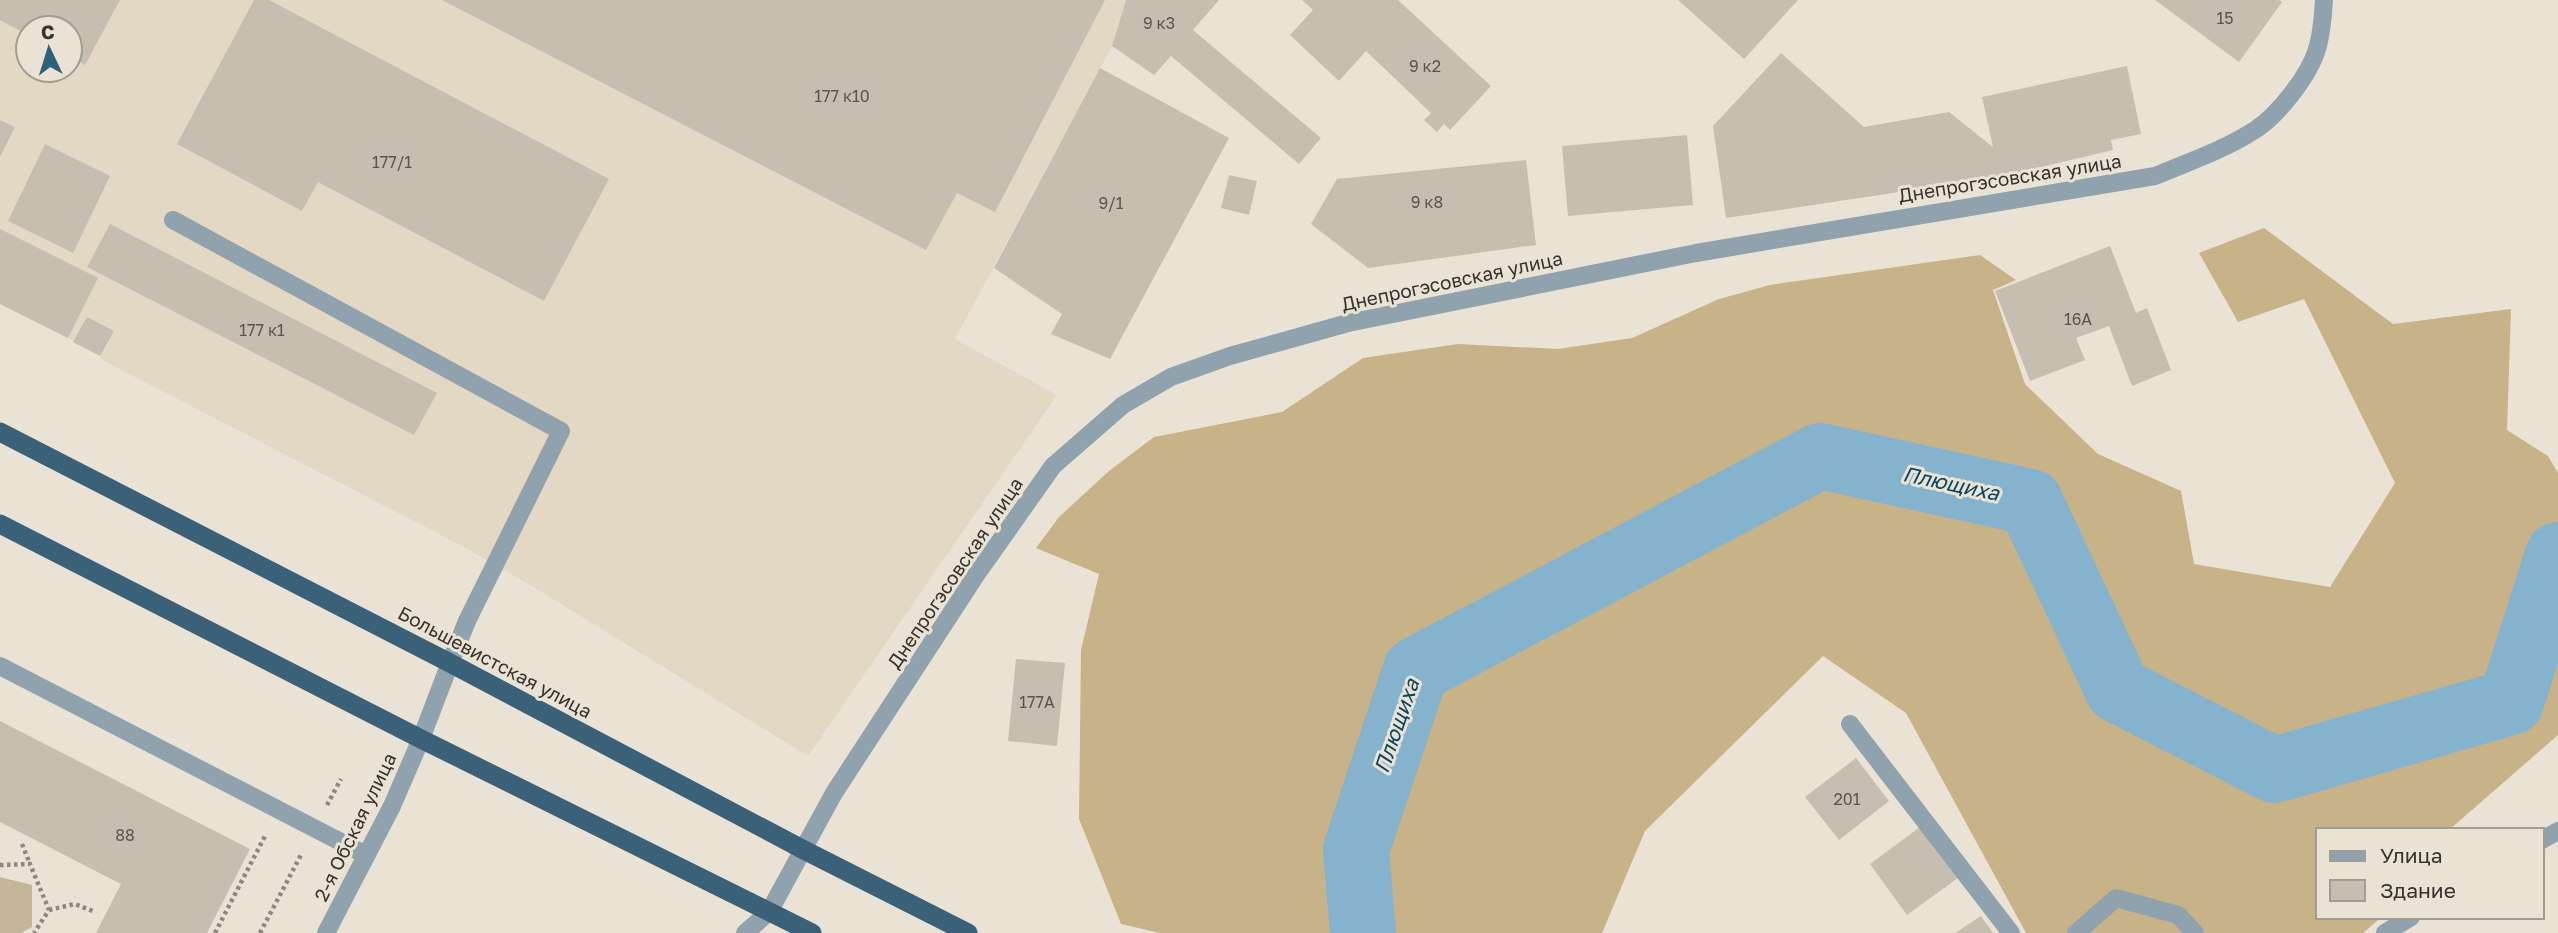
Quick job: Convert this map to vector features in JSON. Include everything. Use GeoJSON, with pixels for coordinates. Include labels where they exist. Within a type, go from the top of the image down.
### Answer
{"type":"FeatureCollection","features":[{"type":"Feature","properties":{"kind":"highway","name":"Большевистская улица"},"geometry":{"type":"LineString","coordinates":[[0,432],[968,933]]}},
{"type":"Feature","properties":{"kind":"highway"},"geometry":{"type":"LineString","coordinates":[[0,524],[421,739],[812,933]]}},
{"type":"Feature","properties":{"kind":"street","name":"Днепрогэсовская улица"},"geometry":{"type":"LineString","coordinates":[[745,933],[769,912],[834,793],[976,575],[1053,466],[1122,405],[1171,377],[1230,356],[1362,320],[1696,253],[2155,176],[2224,146],[2255,130],[2273,116],[2306,72],[2316,51],[2322,27],[2323,0]]}},
{"type":"Feature","properties":{"kind":"street","name":"2-я Обская улица"},"geometry":{"type":"LineString","coordinates":[[173,220],[561,431],[467,621],[392,806],[326,933]]}},
{"type":"Feature","properties":{"kind":"street"},"geometry":{"type":"LineString","coordinates":[[0,666],[366,855]]}},
{"type":"Feature","properties":{"kind":"street"},"geometry":{"type":"LineString","coordinates":[[1850,724],[2011,933]]}},
{"type":"Feature","properties":{"kind":"street"},"geometry":{"type":"LineString","coordinates":[[2076,933],[2116,898],[2178,915],[2195,933]]}},
{"type":"Feature","properties":{"kind":"street"},"geometry":{"type":"LineString","coordinates":[[2385,933],[2408,919]]}},
{"type":"Feature","properties":{"kind":"path"},"geometry":{"type":"LineString","coordinates":[[215,933],[272,824]]}},
{"type":"Feature","properties":{"kind":"path"},"geometry":{"type":"LineString","coordinates":[[22,844],[49,910]]}},
{"type":"Feature","properties":{"kind":"path"},"geometry":{"type":"LineString","coordinates":[[0,865],[30,864]]}},
{"type":"Feature","properties":{"kind":"path"},"geometry":{"type":"LineString","coordinates":[[34,933],[49,910],[75,904],[95,912]]}},
{"type":"Feature","properties":{"kind":"shaded area"},"geometry":{"type":"Polygon","coordinates":[[[0,0],[1126,0],[1112,46],[955,339],[1057,395],[808,756],[462,546],[100,359],[100,356],[0,304],[0,0]]]}},
{"type":"Feature","properties":{"kind":"shaded area"},"geometry":{"type":"Polygon","coordinates":[[[2264,228],[2393,324],[2511,309],[2507,430],[2548,456],[2558,473],[2558,735],[2451,828],[2316,828],[2316,919],[2380,919],[2363,933],[2026,933],[1906,713],[1823,656],[1645,831],[1602,933],[1160,933],[1121,924],[1079,819],[1081,650],[1099,574],[1036,548],[1059,517],[1109,471],[1154,437],[1282,412],[1363,358],[1458,344],[1558,349],[1632,338],[1719,299],[1770,285],[1980,255],[2016,280],[1993,290],[2025,384],[2098,454],[2181,491],[2194,564],[2330,587],[2395,483],[2304,299],[2238,322],[2199,253],[2264,228]]]}},
{"type":"Feature","properties":{"kind":"shaded area"},"geometry":{"type":"Polygon","coordinates":[[[0,877],[32,885],[32,927],[21,933],[0,933],[0,877]]]}},
{"type":"Feature","properties":{"kind":"building"},"geometry":{"type":"Polygon","coordinates":[[[0,0],[120,0],[85,65],[84,14],[14,14],[14,28],[0,20],[0,0]]]}},
{"type":"Feature","properties":{"kind":"building"},"geometry":{"type":"Polygon","coordinates":[[[254,0],[269,0],[609,179],[544,301],[318,182],[302,211],[177,144],[254,0]]]}},
{"type":"Feature","properties":{"kind":"building"},"geometry":{"type":"Polygon","coordinates":[[[442,0],[1105,0],[995,212],[957,193],[926,250],[442,0]]]}},
{"type":"Feature","properties":{"kind":"building"},"geometry":{"type":"Polygon","coordinates":[[[1126,0],[1219,0],[1193,30],[1321,138],[1299,164],[1171,56],[1154,75],[1112,46],[1126,0]]]}},
{"type":"Feature","properties":{"kind":"building"},"geometry":{"type":"Polygon","coordinates":[[[1302,0],[1398,0],[1491,86],[1450,130],[1444,124],[1437,132],[1424,120],[1431,113],[1366,51],[1339,81],[1290,35],[1313,10],[1302,0]]]}},
{"type":"Feature","properties":{"kind":"building"},"geometry":{"type":"Polygon","coordinates":[[[1678,0],[1798,0],[1744,59],[1678,0]]]}},
{"type":"Feature","properties":{"kind":"building"},"geometry":{"type":"Polygon","coordinates":[[[2155,0],[2279,0],[2282,2],[2239,62],[2155,0]]]}},
{"type":"Feature","properties":{"kind":"building"},"geometry":{"type":"Polygon","coordinates":[[[1781,53],[1864,127],[1949,112],[1993,147],[1982,97],[2127,66],[2141,134],[2111,140],[2113,150],[1999,177],[1726,218],[1713,126],[1781,53]]]}},
{"type":"Feature","properties":{"kind":"building"},"geometry":{"type":"Polygon","coordinates":[[[1100,68],[1229,138],[1110,359],[1051,334],[1062,314],[994,268],[1100,68]]]}},
{"type":"Feature","properties":{"kind":"building"},"geometry":{"type":"Polygon","coordinates":[[[0,120],[15,127],[0,157],[0,120]]]}},
{"type":"Feature","properties":{"kind":"building"},"geometry":{"type":"Polygon","coordinates":[[[1687,135],[1693,205],[1568,216],[1562,146],[1687,135]]]}},
{"type":"Feature","properties":{"kind":"building"},"geometry":{"type":"Polygon","coordinates":[[[45,144],[110,176],[73,253],[8,221],[45,144]]]}},
{"type":"Feature","properties":{"kind":"building"},"geometry":{"type":"Polygon","coordinates":[[[1526,160],[1536,245],[1368,268],[1311,224],[1337,179],[1526,160]]]}},
{"type":"Feature","properties":{"kind":"building"},"geometry":{"type":"Polygon","coordinates":[[[1229,175],[1257,181],[1249,215],[1221,208],[1229,175]]]}},
{"type":"Feature","properties":{"kind":"building"},"geometry":{"type":"Polygon","coordinates":[[[110,224],[437,393],[414,435],[87,267],[110,224]]]}},
{"type":"Feature","properties":{"kind":"building"},"geometry":{"type":"Polygon","coordinates":[[[0,229],[98,278],[68,338],[0,304],[0,229]]]}},
{"type":"Feature","properties":{"kind":"building"},"geometry":{"type":"Polygon","coordinates":[[[2110,246],[2136,313],[2147,308],[2171,370],[2132,386],[2109,326],[2076,338],[2085,360],[2030,381],[1995,291],[2110,246]]]}},
{"type":"Feature","properties":{"kind":"building"},"geometry":{"type":"Polygon","coordinates":[[[87,317],[114,331],[100,356],[73,342],[87,317]]]}},
{"type":"Feature","properties":{"kind":"building"},"geometry":{"type":"Polygon","coordinates":[[[1016,659],[1065,663],[1057,746],[1008,741],[1016,659]]]}},
{"type":"Feature","properties":{"kind":"building"},"geometry":{"type":"Polygon","coordinates":[[[0,721],[250,849],[207,933],[96,933],[121,884],[0,822],[0,721]]]}},
{"type":"Feature","properties":{"kind":"building"},"geometry":{"type":"Polygon","coordinates":[[[1856,758],[1889,801],[1839,840],[1805,797],[1856,758]]]}},
{"type":"Feature","properties":{"kind":"building"},"geometry":{"type":"Polygon","coordinates":[[[1920,827],[1958,878],[1907,915],[1870,864],[1920,827]]]}},
{"type":"Feature","properties":{"kind":"building"},"geometry":{"type":"Polygon","coordinates":[[[1981,916],[1993,933],[1955,933],[1981,916]]]}},
{"type":"Feature","properties":{"kind":"waterway","name":"Плющиха"},"geometry":{"type":"LineString","coordinates":[[1363,933],[1356,850],[1416,670],[1820,456],[2030,502],[2118,690],[2274,770],[2511,702],[2558,555]]}}]}
